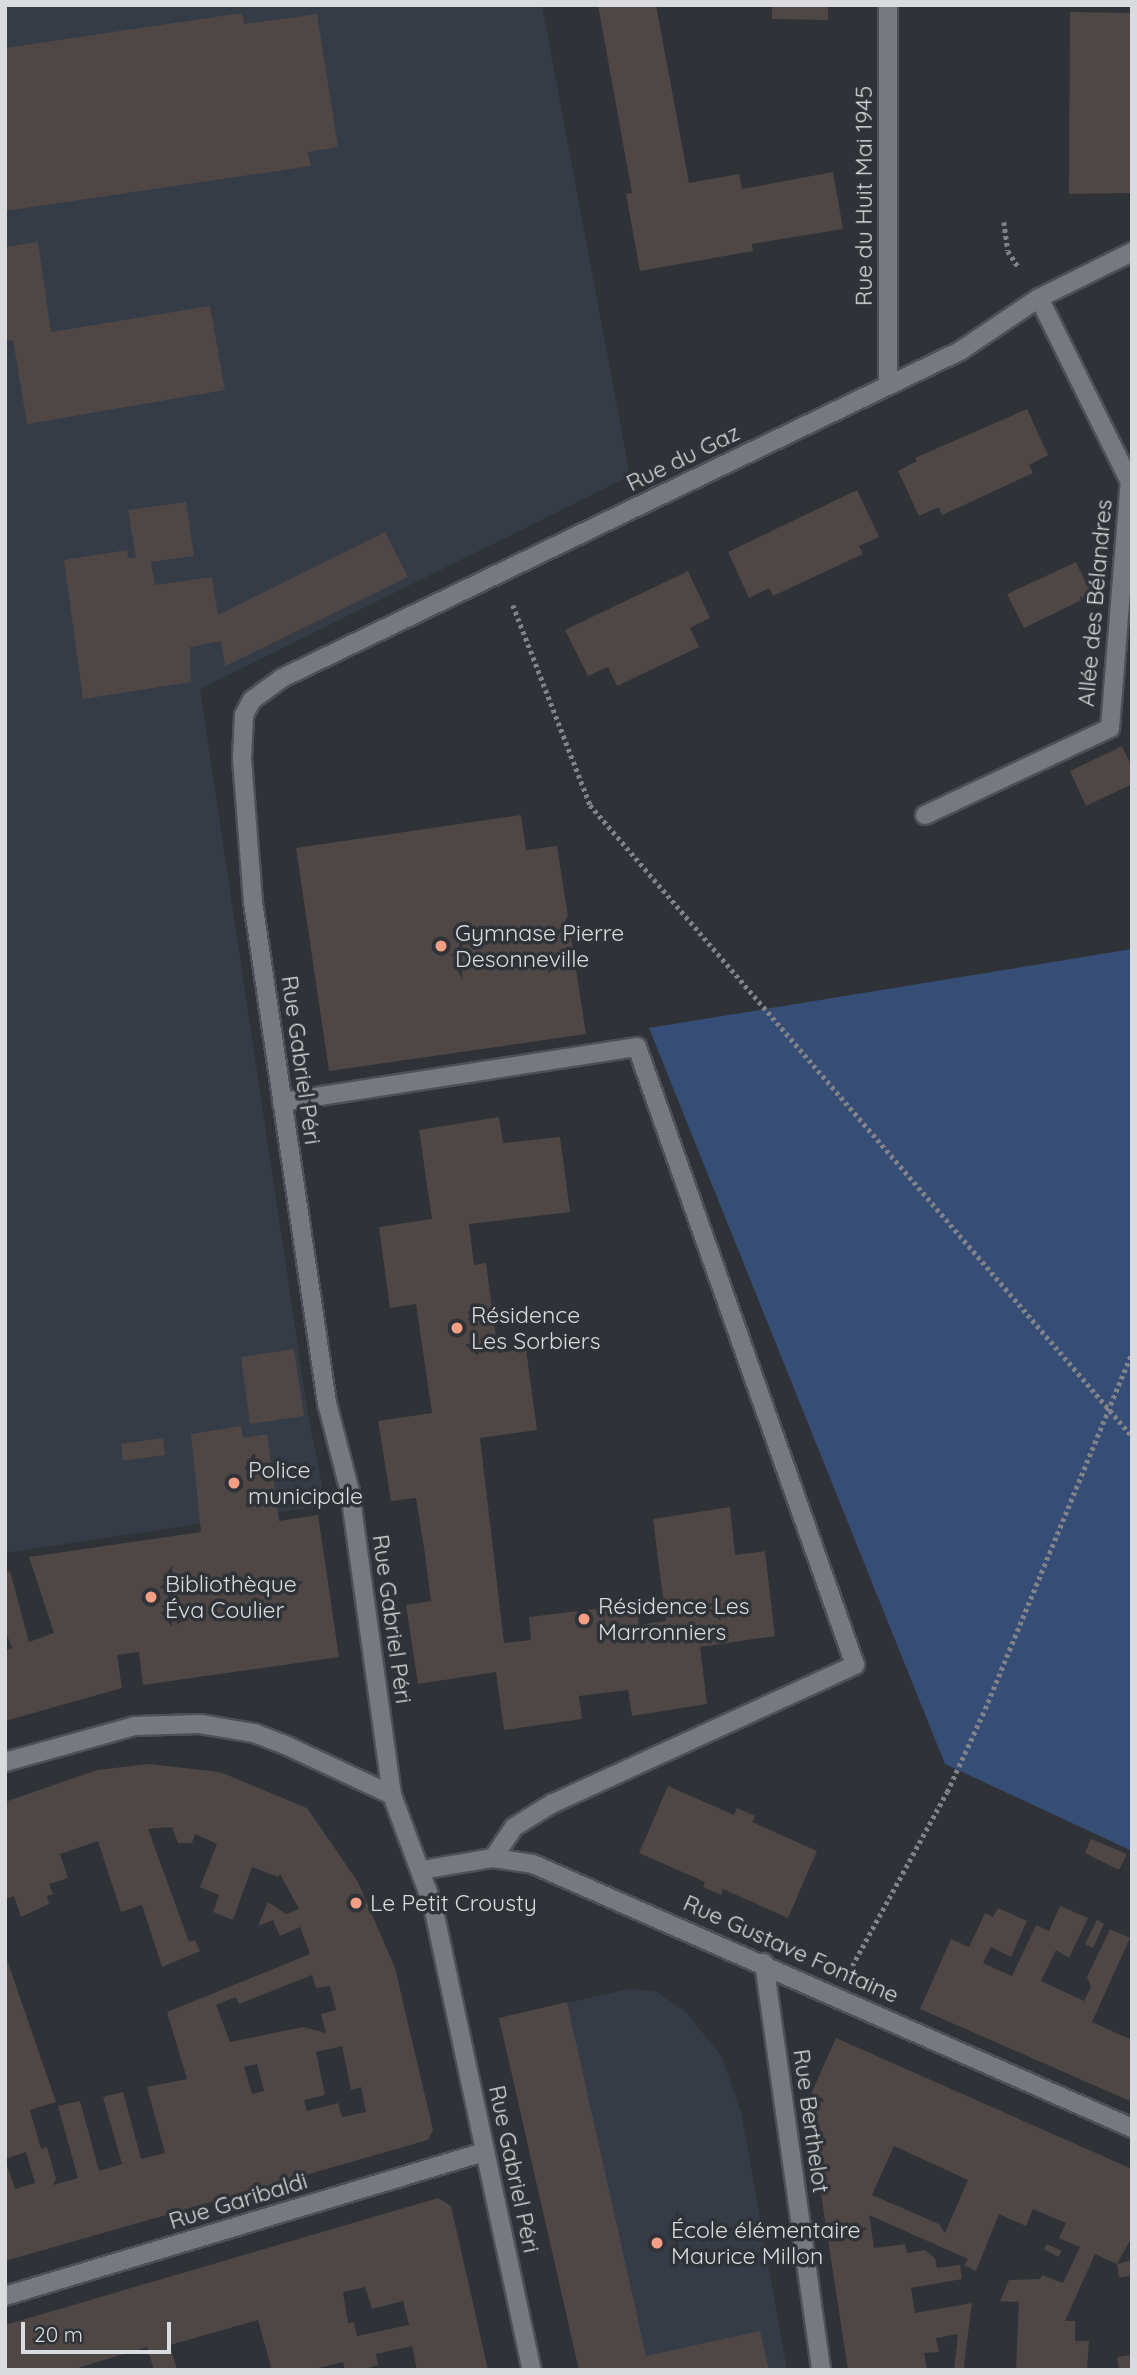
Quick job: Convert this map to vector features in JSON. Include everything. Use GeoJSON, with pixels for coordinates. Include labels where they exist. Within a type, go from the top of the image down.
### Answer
{"type":"FeatureCollection","features":[{"type":"Feature","properties":{"kind":"street","name":"Rue du Huit Mai 1945"},"geometry":{"type":"LineString","coordinates":[[888,5],[888,386]]}},
{"type":"Feature","properties":{"kind":"street","name":"Rue du Gaz"},"geometry":{"type":"LineString","coordinates":[[253,701],[282,678],[969,346],[1039,298],[1132,252]]}},
{"type":"Feature","properties":{"kind":"street","name":"Allée des Bélandres"},"geometry":{"type":"LineString","coordinates":[[925,816],[1110,728],[1130,482],[1039,298]]}},
{"type":"Feature","properties":{"kind":"street","name":"Rue Gabriel Péri"},"geometry":{"type":"LineString","coordinates":[[253,701],[244,715],[241,737],[249,868],[329,1417],[350,1492],[392,1795],[422,1870],[532,2370]]}},
{"type":"Feature","properties":{"kind":"street"},"geometry":{"type":"LineString","coordinates":[[282,1102],[638,1047],[855,1665],[553,1803],[514,1827],[493,1858]]}},
{"type":"Feature","properties":{"kind":"street"},"geometry":{"type":"LineString","coordinates":[[5,1762],[135,1726],[200,1724],[264,1737],[392,1795]]}},
{"type":"Feature","properties":{"kind":"street","name":"Rue Gustave Fontaine"},"geometry":{"type":"LineString","coordinates":[[422,1870],[493,1858],[533,1864],[837,1995],[1132,2128]]}},
{"type":"Feature","properties":{"kind":"street","name":"Rue Berthelot"},"geometry":{"type":"LineString","coordinates":[[764,1963],[821,2370]]}},
{"type":"Feature","properties":{"kind":"street","name":"Rue Garibaldi"},"geometry":{"type":"LineString","coordinates":[[5,2296],[484,2152]]}},
{"type":"Feature","properties":{"kind":"path"},"geometry":{"type":"LineString","coordinates":[[1004,222],[1008,251],[1039,298]]}},
{"type":"Feature","properties":{"kind":"path"},"geometry":{"type":"LineString","coordinates":[[501,573],[590,805],[1132,1436]]}},
{"type":"Feature","properties":{"kind":"path"},"geometry":{"type":"LineString","coordinates":[[837,1995],[965,1754],[1132,1353]]}},
{"type":"Feature","properties":{"kind":"shaded area"},"geometry":{"type":"Polygon","coordinates":[[[5,5],[542,5],[630,476],[200,689],[308,1414],[326,1505],[5,1553],[5,5]]]}},
{"type":"Feature","properties":{"kind":"shaded area"},"geometry":{"type":"Polygon","coordinates":[[[1132,949],[1132,1851],[945,1764],[649,1028],[1132,949]]]}},
{"type":"Feature","properties":{"kind":"shaded area","name":"École élémentaire Maurice Millon"},"geometry":{"type":"Polygon","coordinates":[[[629,1989],[655,1991],[686,2012],[722,2057],[742,2116],[787,2370],[579,2370],[499,2018],[629,1989]]]}},
{"type":"Feature","properties":{"kind":"building"},"geometry":{"type":"Polygon","coordinates":[[[598,5],[656,5],[689,183],[739,174],[742,189],[833,172],[843,229],[752,244],[753,251],[640,271],[626,194],[632,193],[598,5]]]}},
{"type":"Feature","properties":{"kind":"building"},"geometry":{"type":"Polygon","coordinates":[[[772,5],[828,5],[828,20],[772,19],[772,5]]]}},
{"type":"Feature","properties":{"kind":"building"},"geometry":{"type":"Polygon","coordinates":[[[1070,12],[1132,13],[1132,193],[1069,194],[1070,12]]]}},
{"type":"Feature","properties":{"kind":"building"},"geometry":{"type":"Polygon","coordinates":[[[242,13],[244,24],[317,14],[338,147],[308,152],[311,166],[5,211],[5,48],[242,13]]]}},
{"type":"Feature","properties":{"kind":"building"},"geometry":{"type":"Polygon","coordinates":[[[38,242],[51,332],[210,306],[225,390],[27,424],[13,340],[5,342],[5,247],[38,242]]]}},
{"type":"Feature","properties":{"kind":"building"},"geometry":{"type":"Polygon","coordinates":[[[1027,409],[1048,455],[1029,465],[1033,473],[942,515],[939,507],[919,516],[898,471],[917,461],[915,458],[1027,409]]]}},
{"type":"Feature","properties":{"kind":"building"},"geometry":{"type":"Polygon","coordinates":[[[857,490],[879,537],[859,546],[863,554],[773,596],[769,588],[749,598],[728,552],[857,490]]]}},
{"type":"Feature","properties":{"kind":"building"},"geometry":{"type":"Polygon","coordinates":[[[186,502],[194,556],[151,562],[155,585],[212,577],[218,615],[385,532],[408,577],[225,666],[221,641],[190,647],[191,682],[83,699],[64,560],[127,550],[128,558],[136,558],[128,510],[186,502]]]}},
{"type":"Feature","properties":{"kind":"building"},"geometry":{"type":"Polygon","coordinates":[[[1076,562],[1092,595],[1024,628],[1007,594],[1076,562]]]}},
{"type":"Feature","properties":{"kind":"building"},"geometry":{"type":"Polygon","coordinates":[[[688,571],[710,618],[690,628],[699,647],[617,686],[608,667],[588,676],[565,630],[688,571]]]}},
{"type":"Feature","properties":{"kind":"building"},"geometry":{"type":"Polygon","coordinates":[[[1122,746],[1132,767],[1132,784],[1086,806],[1070,771],[1122,746]]]}},
{"type":"Feature","properties":{"kind":"building","name":"Gymnase Pierre Desonneville"},"geometry":{"type":"Polygon","coordinates":[[[521,815],[526,850],[557,846],[586,1034],[329,1071],[296,848],[521,815]]]}},
{"type":"Feature","properties":{"kind":"building"},"geometry":{"type":"Polygon","coordinates":[[[499,1117],[503,1143],[560,1137],[570,1212],[469,1224],[474,1265],[486,1263],[498,1353],[526,1349],[537,1430],[480,1438],[504,1643],[531,1640],[529,1617],[637,1604],[639,1625],[666,1621],[653,1519],[730,1507],[735,1555],[765,1551],[775,1636],[700,1647],[707,1704],[632,1716],[628,1690],[579,1696],[582,1719],[504,1730],[496,1672],[418,1684],[406,1605],[431,1601],[425,1554],[416,1498],[391,1501],[378,1421],[432,1413],[416,1304],[390,1308],[379,1227],[432,1219],[419,1130],[499,1117]]]}},
{"type":"Feature","properties":{"kind":"building"},"geometry":{"type":"Polygon","coordinates":[[[294,1349],[304,1416],[250,1424],[241,1357],[294,1349]]]}},
{"type":"Feature","properties":{"kind":"building"},"geometry":{"type":"Polygon","coordinates":[[[241,1426],[243,1438],[267,1434],[279,1521],[318,1515],[339,1657],[143,1685],[139,1652],[117,1655],[122,1688],[5,1721],[5,1650],[12,1648],[5,1630],[5,1573],[10,1571],[29,1642],[54,1633],[29,1557],[201,1532],[191,1434],[241,1426]]]}},
{"type":"Feature","properties":{"kind":"building"},"geometry":{"type":"Polygon","coordinates":[[[163,1438],[165,1455],[123,1461],[121,1444],[163,1438]]]}},
{"type":"Feature","properties":{"kind":"building"},"geometry":{"type":"Polygon","coordinates":[[[149,1764],[220,1772],[307,1808],[358,1882],[395,1968],[433,2130],[428,2140],[5,2261],[5,2159],[5,1954],[56,2102],[30,2110],[41,2149],[47,2147],[56,2179],[53,2185],[78,2178],[58,2106],[80,2101],[99,2171],[122,2164],[103,2097],[123,2092],[141,2159],[165,2153],[147,2087],[187,2079],[167,2012],[310,1954],[300,1927],[280,1936],[273,1920],[258,1926],[268,1902],[286,1914],[299,1909],[280,1874],[278,1877],[252,1867],[233,1920],[213,1912],[219,1895],[200,1887],[217,1844],[195,1834],[192,1843],[178,1843],[172,1827],[148,1829],[189,1942],[195,1940],[200,1951],[162,1967],[142,1905],[121,1912],[98,1841],[60,1854],[68,1878],[49,1884],[53,1894],[47,1896],[49,1904],[21,1917],[14,1896],[5,1899],[5,1802],[97,1770],[149,1764]],[[312,1975],[239,2004],[236,1997],[216,2005],[230,2042],[303,2027],[326,2033],[321,2014],[336,2010],[330,1986],[316,1988],[312,1975]],[[342,2046],[316,2052],[325,2095],[304,2100],[307,2111],[338,2103],[342,2117],[366,2112],[361,2087],[351,2090],[342,2046]],[[257,2064],[244,2067],[252,2094],[264,2091],[257,2064]],[[26,2152],[5,2159],[15,2189],[35,2183],[26,2152]]]}},
{"type":"Feature","properties":{"kind":"building"},"geometry":{"type":"Polygon","coordinates":[[[668,1786],[734,1815],[737,1808],[755,1816],[752,1822],[817,1851],[788,1918],[723,1889],[721,1895],[703,1887],[705,1882],[639,1853],[668,1786]]]}},
{"type":"Feature","properties":{"kind":"building"},"geometry":{"type":"Polygon","coordinates":[[[1091,1839],[1127,1854],[1119,1870],[1085,1853],[1091,1839]]]}},
{"type":"Feature","properties":{"kind":"building"},"geometry":{"type":"Polygon","coordinates":[[[1060,1906],[1088,1918],[1069,1958],[1056,1950],[1041,1981],[1084,2001],[1091,1987],[1087,1977],[1110,1929],[1130,1938],[1092,2022],[1132,2040],[1132,2102],[920,2009],[951,1939],[969,1947],[985,1913],[993,1917],[998,1908],[1027,1921],[1011,1957],[991,1947],[983,1963],[1012,1976],[1036,1925],[1049,1931],[1060,1906]]]}},
{"type":"Feature","properties":{"kind":"building"},"geometry":{"type":"Polygon","coordinates":[[[1097,1920],[1104,1924],[1093,1948],[1085,1944],[1097,1920]]]}},
{"type":"Feature","properties":{"kind":"building"},"geometry":{"type":"Polygon","coordinates":[[[567,2002],[646,2356],[760,2331],[769,2370],[579,2370],[499,2018],[567,2002]]]}},
{"type":"Feature","properties":{"kind":"building"},"geometry":{"type":"Polygon","coordinates":[[[836,2038],[1132,2169],[1132,2237],[1117,2264],[1095,2254],[1065,2321],[1075,2321],[1075,2341],[1089,2341],[1087,2370],[1016,2370],[1019,2302],[1000,2301],[1009,2280],[1040,2279],[1042,2275],[1063,2283],[1080,2247],[1059,2238],[1066,2223],[1033,2209],[1026,2226],[999,2214],[976,2271],[964,2265],[968,2259],[869,2215],[874,2248],[905,2244],[907,2253],[925,2250],[935,2258],[937,2268],[960,2265],[962,2279],[911,2288],[915,2313],[972,2303],[964,2370],[954,2370],[958,2334],[936,2338],[939,2352],[924,2353],[927,2370],[848,2370],[807,2103],[836,2038]],[[894,2146],[872,2195],[939,2224],[945,2233],[968,2180],[894,2146]]]}},
{"type":"Feature","properties":{"kind":"building"},"geometry":{"type":"Polygon","coordinates":[[[438,2198],[451,2206],[488,2370],[417,2370],[412,2346],[376,2354],[378,2365],[361,2370],[345,2370],[343,2362],[310,2370],[272,2370],[258,2320],[170,2345],[177,2370],[154,2370],[147,2347],[71,2370],[5,2370],[5,2325],[438,2198]],[[365,2287],[343,2292],[348,2323],[354,2322],[357,2336],[409,2325],[403,2301],[372,2309],[365,2287]]]}},
{"type":"Feature","properties":{"kind":"building"},"geometry":{"type":"Polygon","coordinates":[[[1047,2244],[1062,2251],[1058,2257],[1044,2249],[1047,2244]]]}},
{"type":"Feature","properties":{"kind":"building"},"geometry":{"type":"Polygon","coordinates":[[[1132,2260],[1132,2275],[1119,2278],[1117,2264],[1132,2260]]]}},
{"type":"Feature","properties":{"kind":"building"},"geometry":{"type":"Polygon","coordinates":[[[1130,2355],[1132,2370],[1119,2370],[1117,2357],[1130,2355]]]}},
{"type":"Feature","properties":{"kind":"place","name":"Gymnase Pierre Desonneville"},"geometry":{"type":"Point","coordinates":[441,946]}},
{"type":"Feature","properties":{"kind":"place","name":"Résidence Les Sorbiers"},"geometry":{"type":"Point","coordinates":[457,1328]}},
{"type":"Feature","properties":{"kind":"place","name":"Police municipale"},"geometry":{"type":"Point","coordinates":[234,1483]}},
{"type":"Feature","properties":{"kind":"place","name":"Bibliothèque Éva Coulier"},"geometry":{"type":"Point","coordinates":[151,1597]}},
{"type":"Feature","properties":{"kind":"place","name":"Résidence Les Marronniers"},"geometry":{"type":"Point","coordinates":[584,1619]}},
{"type":"Feature","properties":{"kind":"place","name":"Le Petit Crousty"},"geometry":{"type":"Point","coordinates":[356,1903]}},
{"type":"Feature","properties":{"kind":"place","name":"École élémentaire Maurice Millon"},"geometry":{"type":"Point","coordinates":[657,2243]}}]}
